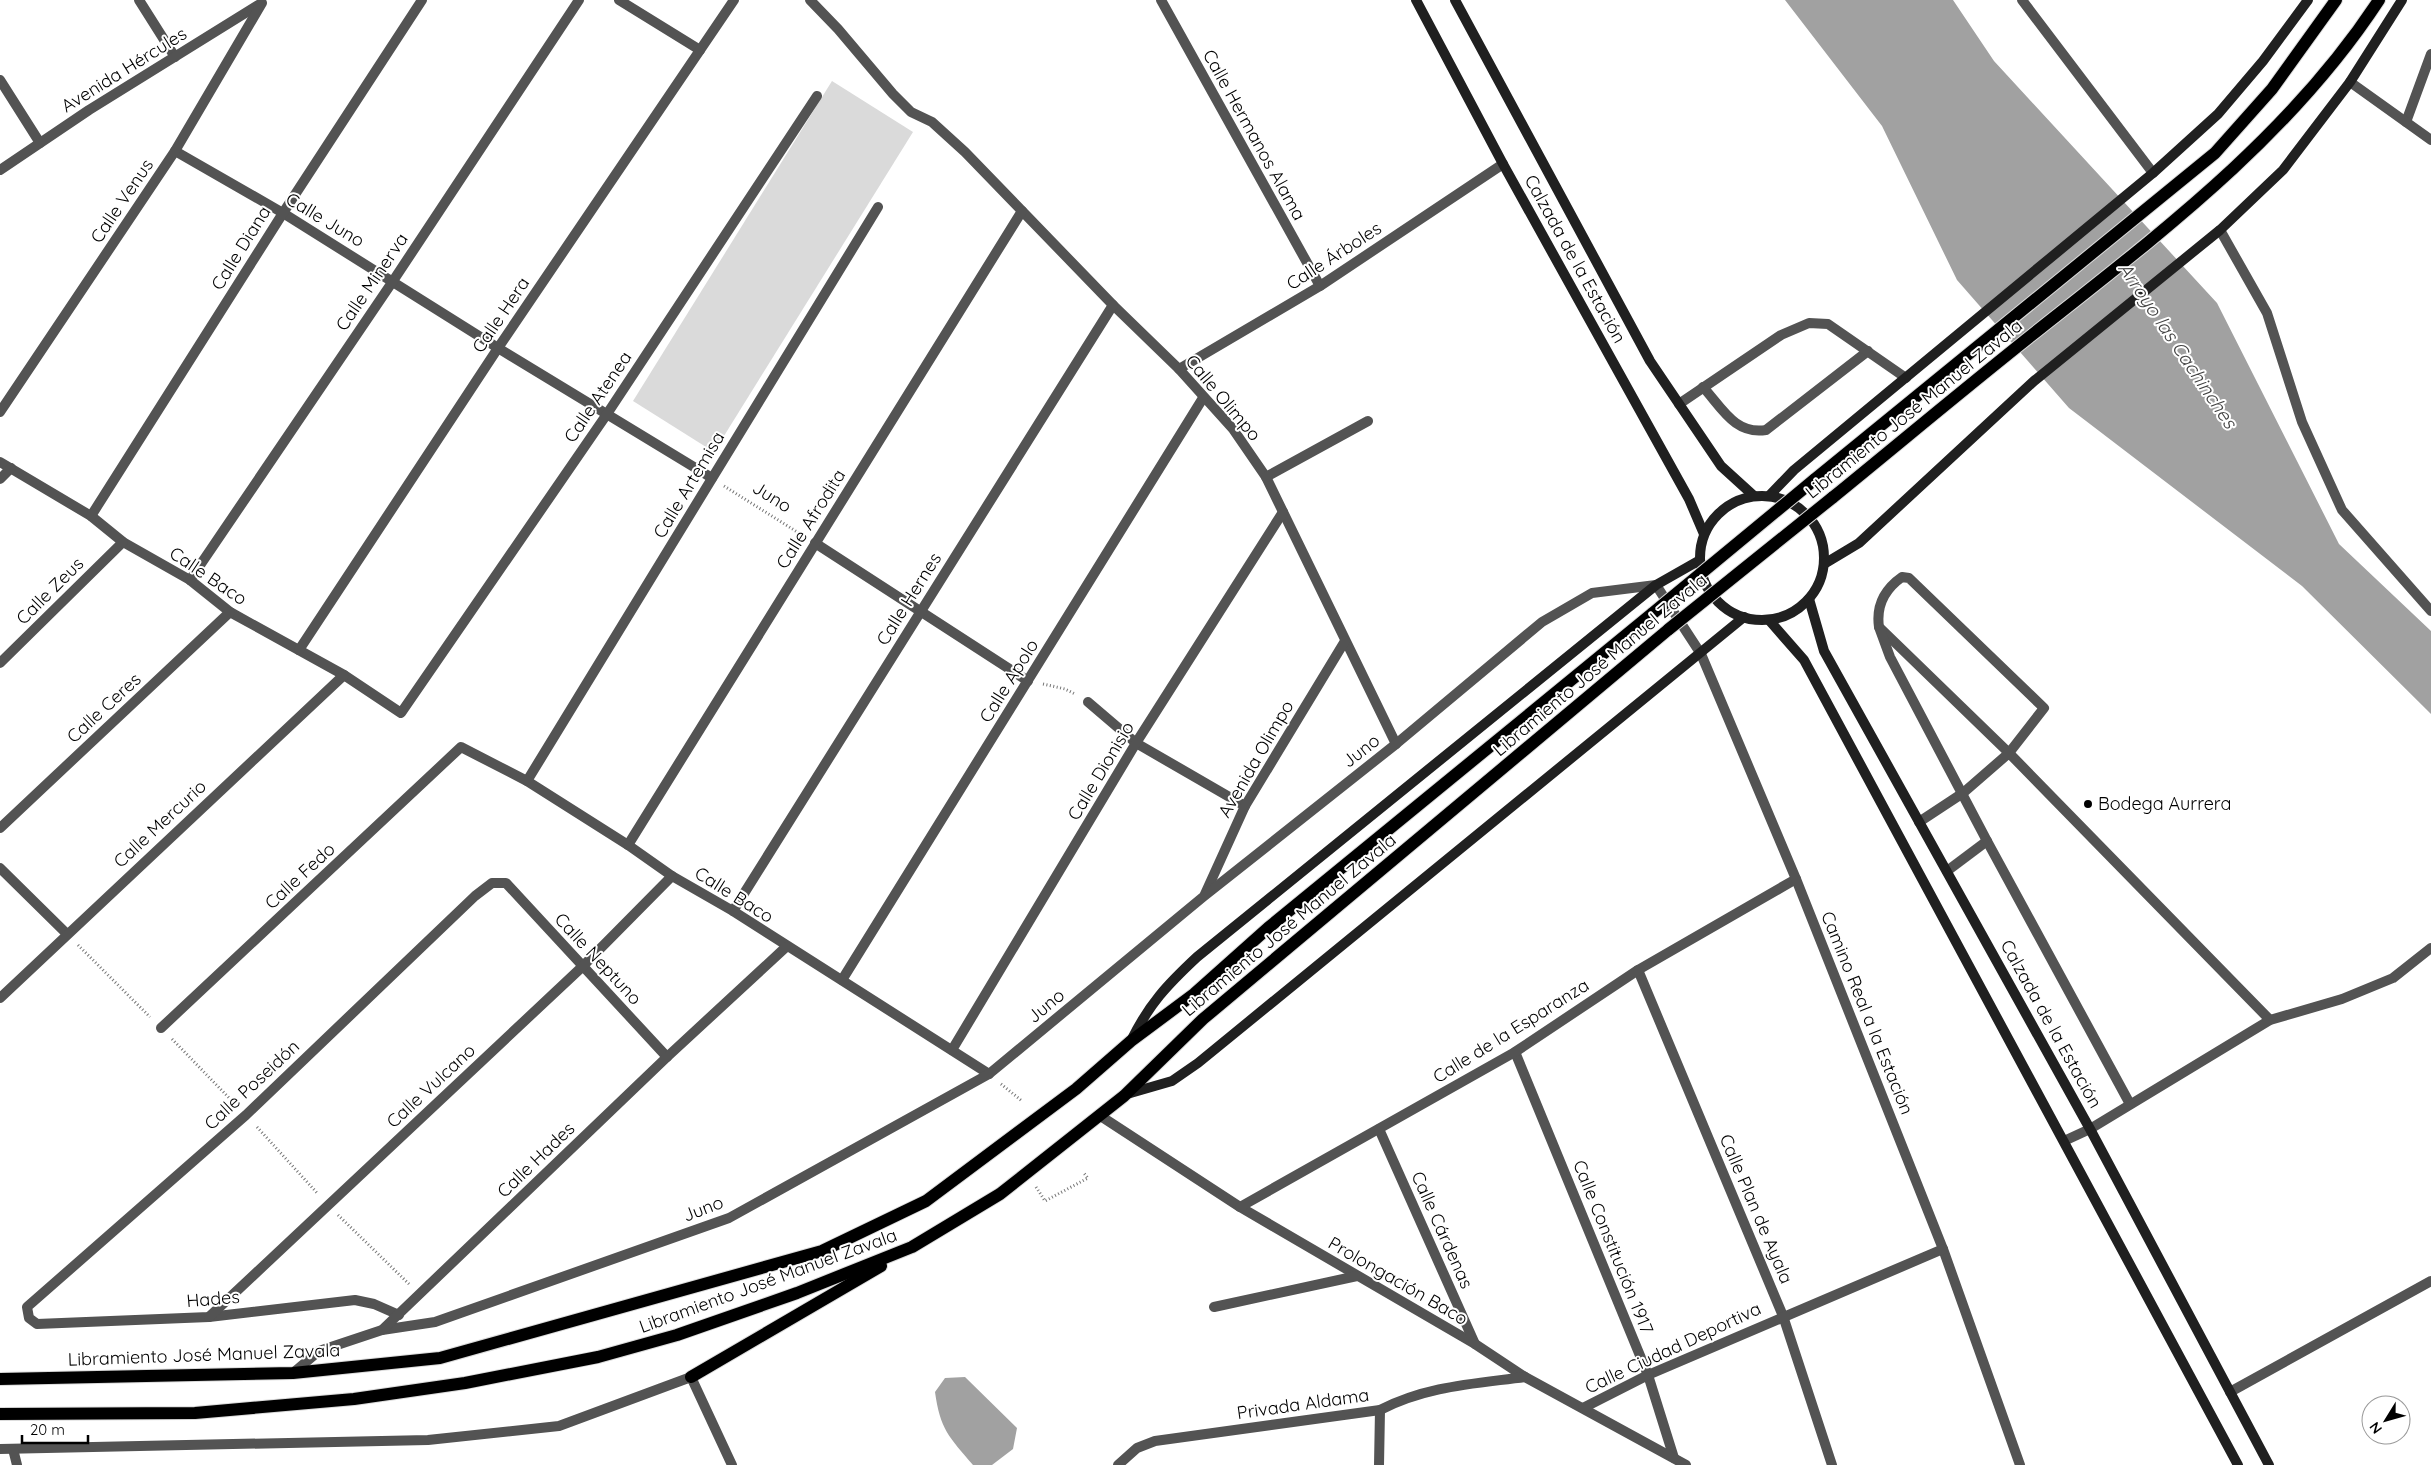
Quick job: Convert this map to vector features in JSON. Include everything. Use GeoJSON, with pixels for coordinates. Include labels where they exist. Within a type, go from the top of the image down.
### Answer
{"type":"FeatureCollection","features":[{"type":"Feature","properties":{"kind":"main road","name":"Calzada de la Estación"},"geometry":{"type":"LineString","coordinates":[[1416,0],[1503,164],[1688,499],[1704,534]]}},
{"type":"Feature","properties":{"kind":"main road","name":"Calzada de la Estación"},"geometry":{"type":"LineString","coordinates":[[1455,0],[1650,361],[1721,466],[1754,496]]}},
{"type":"Feature","properties":{"kind":"main road"},"geometry":{"type":"LineString","coordinates":[[1769,496],[1794,470],[2139,185],[2218,114],[2263,61],[2308,0]]}},
{"type":"Feature","properties":{"kind":"main road","name":"Libramiento José Manuel Zavala"},"geometry":{"type":"LineString","coordinates":[[0,1379],[293,1373],[440,1358],[822,1251],[926,1201],[1076,1089],[1131,1041],[1194,994],[1268,928],[2215,152],[2272,89],[2336,0]]}},
{"type":"Feature","properties":{"kind":"main road","name":"Libramiento José Manuel Zavala"},"geometry":{"type":"LineString","coordinates":[[0,1414],[196,1413],[354,1399],[465,1383],[598,1357],[677,1335],[797,1293],[912,1247],[1000,1194],[1124,1096],[1203,1019],[1669,630],[2011,352],[2174,223],[2270,136],[2361,28],[2379,0]]}},
{"type":"Feature","properties":{"kind":"main road"},"geometry":{"type":"LineString","coordinates":[[1824,564],[1859,543],[2034,381],[2220,230],[2283,170],[2350,82],[2402,0]]}},
{"type":"Feature","properties":{"kind":"main road"},"geometry":{"type":"LineString","coordinates":[[1754,496],[1769,496],[1787,501],[1804,512],[1816,527],[1823,545],[1824,564],[1820,583],[1798,609],[1784,616],[1769,620],[1744,617],[1727,609],[1713,596],[1704,579],[1700,560],[1704,534],[1712,520],[1724,508],[1738,500],[1754,496]]}},
{"type":"Feature","properties":{"kind":"main road"},"geometry":{"type":"LineString","coordinates":[[1131,1041],[1145,1013],[1170,982],[1197,957],[1656,585],[1700,560]]}},
{"type":"Feature","properties":{"kind":"main road","name":"Calzada de la Estación"},"geometry":{"type":"LineString","coordinates":[[1809,598],[1824,651],[2090,1129],[2269,1465]]}},
{"type":"Feature","properties":{"kind":"main road"},"geometry":{"type":"LineString","coordinates":[[1124,1096],[1172,1081],[1198,1063],[1702,654],[1744,617]]}},
{"type":"Feature","properties":{"kind":"main road"},"geometry":{"type":"LineString","coordinates":[[1769,620],[1804,660],[2238,1465]]}},
{"type":"Feature","properties":{"kind":"main road"},"geometry":{"type":"LineString","coordinates":[[691,1377],[912,1247]]}},
{"type":"Feature","properties":{"kind":"street"},"geometry":{"type":"LineString","coordinates":[[139,0],[176,57]]}},
{"type":"Feature","properties":{"kind":"street","name":"Calle Diana"},"geometry":{"type":"LineString","coordinates":[[91,516],[282,213],[422,0]]}},
{"type":"Feature","properties":{"kind":"street","name":"Calle Minerva"},"geometry":{"type":"LineString","coordinates":[[190,580],[393,281],[579,0]]}},
{"type":"Feature","properties":{"kind":"street"},"geometry":{"type":"LineString","coordinates":[[619,0],[700,50]]}},
{"type":"Feature","properties":{"kind":"street","name":"Calle Hera"},"geometry":{"type":"LineString","coordinates":[[299,650],[498,348],[734,0]]}},
{"type":"Feature","properties":{"kind":"street","name":"Calle Olimpo"},"geometry":{"type":"LineString","coordinates":[[810,0],[838,29],[893,94],[912,112],[932,122],[965,152],[1113,305],[1179,369],[1203,398],[1233,429],[1266,478],[1396,744]]}},
{"type":"Feature","properties":{"kind":"street","name":"Calle Hermanos Alama"},"geometry":{"type":"LineString","coordinates":[[1161,0],[1320,286]]}},
{"type":"Feature","properties":{"kind":"street"},"geometry":{"type":"LineString","coordinates":[[2022,0],[2153,172]]}},
{"type":"Feature","properties":{"kind":"street","name":"Avenida Hércules"},"geometry":{"type":"LineString","coordinates":[[0,170],[264,2]]}},
{"type":"Feature","properties":{"kind":"street","name":"Calle Venus"},"geometry":{"type":"LineString","coordinates":[[0,412],[175,151],[264,2]]}},
{"type":"Feature","properties":{"kind":"street"},"geometry":{"type":"LineString","coordinates":[[2406,122],[2431,54]]}},
{"type":"Feature","properties":{"kind":"street"},"geometry":{"type":"LineString","coordinates":[[0,80],[40,143]]}},
{"type":"Feature","properties":{"kind":"street"},"geometry":{"type":"LineString","coordinates":[[2350,82],[2431,140]]}},
{"type":"Feature","properties":{"kind":"street","name":"Calle Atenea"},"geometry":{"type":"LineString","coordinates":[[401,713],[607,414],[817,96]]}},
{"type":"Feature","properties":{"kind":"street","name":"Calle Juno"},"geometry":{"type":"LineString","coordinates":[[175,151],[282,213],[498,348],[712,478]]}},
{"type":"Feature","properties":{"kind":"street","name":"Calle Árboles"},"geometry":{"type":"LineString","coordinates":[[1179,369],[1320,286],[1503,164]]}},
{"type":"Feature","properties":{"kind":"street","name":"Calle Artemisa"},"geometry":{"type":"LineString","coordinates":[[527,781],[878,207]]}},
{"type":"Feature","properties":{"kind":"street","name":"Calle Afrodita"},"geometry":{"type":"LineString","coordinates":[[628,845],[1022,211]]}},
{"type":"Feature","properties":{"kind":"street"},"geometry":{"type":"LineString","coordinates":[[2220,230],[2267,313],[2302,422],[2342,510],[2431,610]]}},
{"type":"Feature","properties":{"kind":"street","name":"Calle Hernes"},"geometry":{"type":"LineString","coordinates":[[733,911],[1113,305]]}},
{"type":"Feature","properties":{"kind":"street"},"geometry":{"type":"LineString","coordinates":[[1679,404],[1781,335],[1809,323],[1828,324],[1906,378]]}},
{"type":"Feature","properties":{"kind":"street"},"geometry":{"type":"LineString","coordinates":[[1704,387],[1738,426],[1753,432],[1766,430],[1868,351]]}},
{"type":"Feature","properties":{"kind":"street","name":"Calle Apolo"},"geometry":{"type":"LineString","coordinates":[[842,980],[1203,398]]}},
{"type":"Feature","properties":{"kind":"street"},"geometry":{"type":"LineString","coordinates":[[1266,478],[1368,421]]}},
{"type":"Feature","properties":{"kind":"street","name":"Calle Baco"},"geometry":{"type":"LineString","coordinates":[[0,462],[91,516],[123,542],[190,580],[230,612],[344,675],[401,713]]}},
{"type":"Feature","properties":{"kind":"street"},"geometry":{"type":"LineString","coordinates":[[0,479],[11,468]]}},
{"type":"Feature","properties":{"kind":"street","name":"Calle Dionisio"},"geometry":{"type":"LineString","coordinates":[[952,1050],[1136,744],[1283,512]]}},
{"type":"Feature","properties":{"kind":"street","name":"Calle Zeus"},"geometry":{"type":"LineString","coordinates":[[0,664],[123,542]]}},
{"type":"Feature","properties":{"kind":"street"},"geometry":{"type":"LineString","coordinates":[[815,543],[1028,681]]}},
{"type":"Feature","properties":{"kind":"street"},"geometry":{"type":"LineString","coordinates":[[1919,822],[1963,793],[2010,753],[2044,708],[1909,578],[1902,577],[1879,604],[1877,613],[1879,627],[1890,657],[1963,793],[1987,841],[2130,1104]]}},
{"type":"Feature","properties":{"kind":"street","name":"Camino Real a la Estación"},"geometry":{"type":"LineString","coordinates":[[1656,585],[1702,654],[1796,879],[1943,1249],[2020,1465]]}},
{"type":"Feature","properties":{"kind":"street","name":"Juno"},"geometry":{"type":"LineString","coordinates":[[382,1330],[435,1322],[729,1218],[989,1074],[1203,897],[1396,744],[1542,622],[1592,592],[1656,585]]}},
{"type":"Feature","properties":{"kind":"street","name":"Calle Ceres"},"geometry":{"type":"LineString","coordinates":[[0,828],[230,612]]}},
{"type":"Feature","properties":{"kind":"street"},"geometry":{"type":"LineString","coordinates":[[1879,627],[2010,753],[2270,1020]]}},
{"type":"Feature","properties":{"kind":"street","name":"Avenida Olimpo"},"geometry":{"type":"LineString","coordinates":[[1203,897],[1245,806],[1345,641]]}},
{"type":"Feature","properties":{"kind":"street","name":"Calle Mercurio"},"geometry":{"type":"LineString","coordinates":[[0,998],[344,675]]}},
{"type":"Feature","properties":{"kind":"street"},"geometry":{"type":"LineString","coordinates":[[1088,702],[1136,744],[1245,806]]}},
{"type":"Feature","properties":{"kind":"street","name":"Calle Baco"},"geometry":{"type":"LineString","coordinates":[[461,747],[527,781],[628,845],[672,876],[733,911],[786,947],[842,980],[989,1074]]}},
{"type":"Feature","properties":{"kind":"street","name":"Calle Fedo"},"geometry":{"type":"LineString","coordinates":[[161,1028],[461,747]]}},
{"type":"Feature","properties":{"kind":"street"},"geometry":{"type":"LineString","coordinates":[[1948,871],[1987,841]]}},
{"type":"Feature","properties":{"kind":"street"},"geometry":{"type":"LineString","coordinates":[[0,868],[67,934]]}},
{"type":"Feature","properties":{"kind":"street","name":"Calle Vulcano"},"geometry":{"type":"LineString","coordinates":[[209,1317],[582,967],[672,876]]}},
{"type":"Feature","properties":{"kind":"street","name":"Calle de la Esparanza"},"geometry":{"type":"LineString","coordinates":[[1240,1207],[1514,1052],[1638,970],[1796,879]]}},
{"type":"Feature","properties":{"kind":"street","name":"Calle Poseidón"},"geometry":{"type":"LineString","coordinates":[[29,1318],[27,1307],[246,1115],[475,896],[492,883],[506,883]]}},
{"type":"Feature","properties":{"kind":"street","name":"Calle Neptuno"},"geometry":{"type":"LineString","coordinates":[[506,883],[667,1057]]}},
{"type":"Feature","properties":{"kind":"street","name":"Calle Hades"},"geometry":{"type":"LineString","coordinates":[[293,1373],[319,1351],[382,1330],[667,1057],[786,947]]}},
{"type":"Feature","properties":{"kind":"street"},"geometry":{"type":"LineString","coordinates":[[2064,1141],[2090,1129],[2270,1020],[2342,998],[2393,978],[2431,948]]}},
{"type":"Feature","properties":{"kind":"street","name":"Calle Plan de Ayala"},"geometry":{"type":"LineString","coordinates":[[1638,970],[1783,1316],[1832,1465]]}},
{"type":"Feature","properties":{"kind":"street","name":"Calle Constitución 1917"},"geometry":{"type":"LineString","coordinates":[[1514,1052],[1648,1375],[1674,1458]]}},
{"type":"Feature","properties":{"kind":"street","name":"Prolongación Baco"},"geometry":{"type":"LineString","coordinates":[[1099,1115],[1240,1207],[1474,1344],[1525,1377],[1686,1465]]}},
{"type":"Feature","properties":{"kind":"street","name":"Calle Cárdenas"},"geometry":{"type":"LineString","coordinates":[[1379,1129],[1474,1344]]}},
{"type":"Feature","properties":{"kind":"street","name":"Calle Ciudad Deportiva"},"geometry":{"type":"LineString","coordinates":[[1583,1408],[1648,1375],[1943,1249]]}},
{"type":"Feature","properties":{"kind":"street"},"geometry":{"type":"LineString","coordinates":[[1214,1306],[1357,1276]]}},
{"type":"Feature","properties":{"kind":"street"},"geometry":{"type":"LineString","coordinates":[[2230,1392],[2431,1281]]}},
{"type":"Feature","properties":{"kind":"street","name":"Hades"},"geometry":{"type":"LineString","coordinates":[[29,1318],[37,1324],[209,1317],[355,1300],[374,1304],[399,1315]]}},
{"type":"Feature","properties":{"kind":"street"},"geometry":{"type":"LineString","coordinates":[[0,1449],[428,1440],[559,1426],[691,1377],[732,1465]]}},
{"type":"Feature","properties":{"kind":"street","name":"Privada Aldama"},"geometry":{"type":"LineString","coordinates":[[1118,1465],[1137,1448],[1155,1441],[1380,1410],[1405,1397],[1440,1388],[1525,1377]]}},
{"type":"Feature","properties":{"kind":"street"},"geometry":{"type":"LineString","coordinates":[[1379,1465],[1380,1410]]}},
{"type":"Feature","properties":{"kind":"street"},"geometry":{"type":"LineString","coordinates":[[13,1449],[17,1465]]}},
{"type":"Feature","properties":{"kind":"path","name":"Juno"},"geometry":{"type":"LineString","coordinates":[[712,478],[815,543]]}},
{"type":"Feature","properties":{"kind":"path"},"geometry":{"type":"LineString","coordinates":[[1028,681],[1065,688],[1088,702]]}},
{"type":"Feature","properties":{"kind":"path"},"geometry":{"type":"LineString","coordinates":[[989,1074],[1022,1101]]}},
{"type":"Feature","properties":{"kind":"path"},"geometry":{"type":"LineString","coordinates":[[1045,1201],[1088,1178],[1083,1172]]}},
{"type":"Feature","properties":{"kind":"shaded area"},"geometry":{"type":"Polygon","coordinates":[[[832,81],[913,132],[714,452],[633,401],[832,81]]]}},
{"type":"Feature","properties":{"kind":"water","name":"Arroyo las Cachinches"},"geometry":{"type":"Polygon","coordinates":[[[1785,0],[1953,0],[1994,61],[2217,303],[2339,544],[2431,631],[2431,714],[2302,586],[2069,408],[1957,280],[1882,126],[1785,0]]]}},
{"type":"Feature","properties":{"kind":"water"},"geometry":{"type":"Polygon","coordinates":[[[965,1377],[1017,1428],[1013,1449],[992,1465],[973,1465],[947,1432],[940,1415],[935,1392],[945,1378],[965,1377]]]}},
{"type":"Feature","properties":{"kind":"place","name":"Bodega Aurrera"},"geometry":{"type":"Point","coordinates":[2088,804]}}]}
